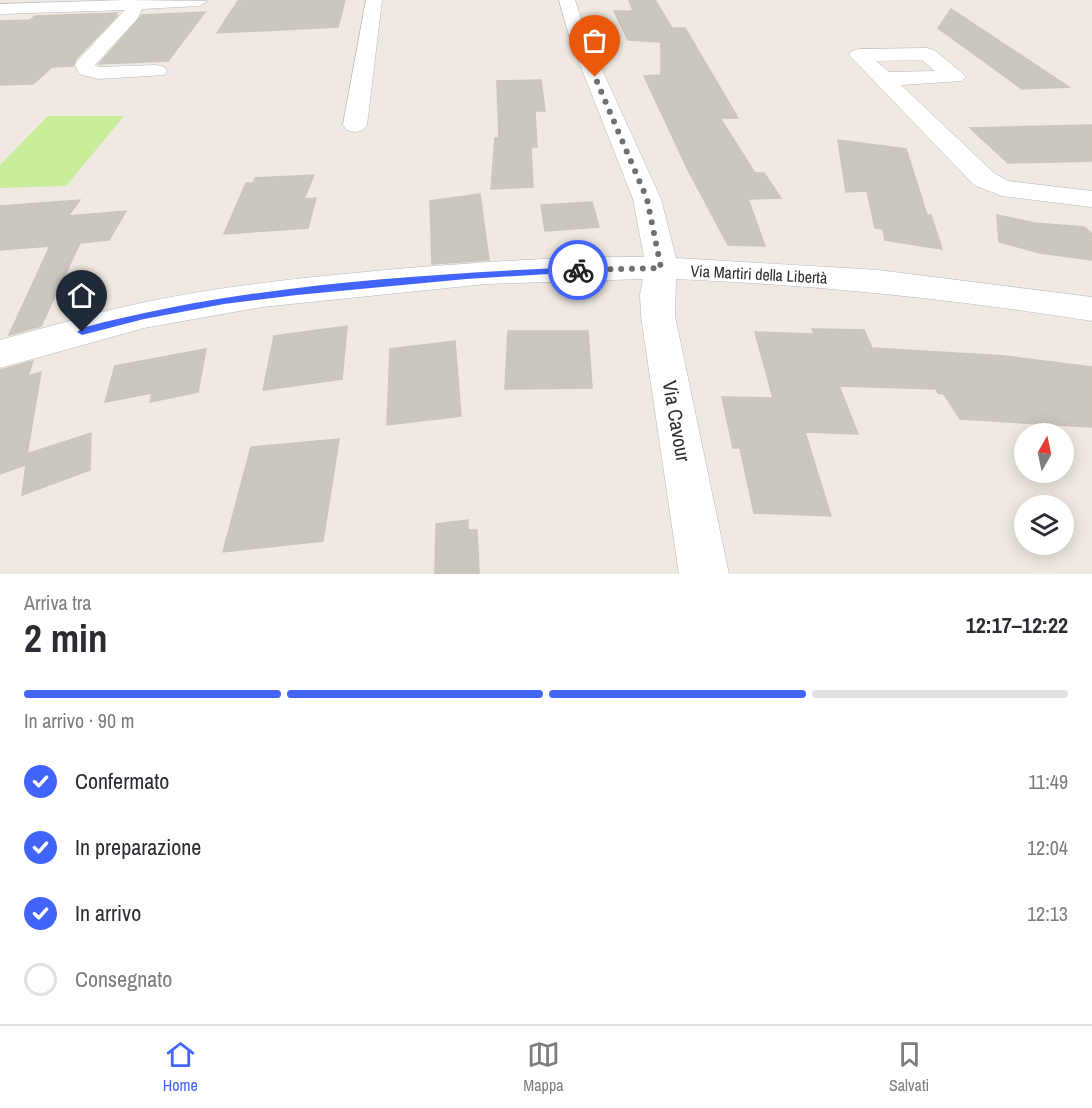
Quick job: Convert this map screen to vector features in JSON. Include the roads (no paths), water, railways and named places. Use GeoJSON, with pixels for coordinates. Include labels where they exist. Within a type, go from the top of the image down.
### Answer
{"type":"FeatureCollection","features":[{"type":"Feature","properties":{"kind":"street"},"geometry":{"type":"LineString","coordinates":[[355,125],[374,0]]}},
{"type":"Feature","properties":{"kind":"street","name":"Via Cavour"},"geometry":{"type":"LineString","coordinates":[[567,0],[579,39],[647,199],[661,268],[657,295],[658,316],[704,574]]}},
{"type":"Feature","properties":{"kind":"street"},"geometry":{"type":"LineString","coordinates":[[0,9],[199,1]]}},
{"type":"Feature","properties":{"kind":"street"},"geometry":{"type":"LineString","coordinates":[[128,5],[134,8],[132,14],[85,64],[86,70],[99,73],[157,71]]}},
{"type":"Feature","properties":{"kind":"street"},"geometry":{"type":"LineString","coordinates":[[883,79],[984,179],[1013,190],[1092,199]]}},
{"type":"Feature","properties":{"kind":"street","name":"Via Martiri della Libertà"},"geometry":{"type":"LineString","coordinates":[[0,354],[144,315],[267,295],[357,284],[487,274],[661,268],[808,276],[897,283],[1092,309]]}}]}
